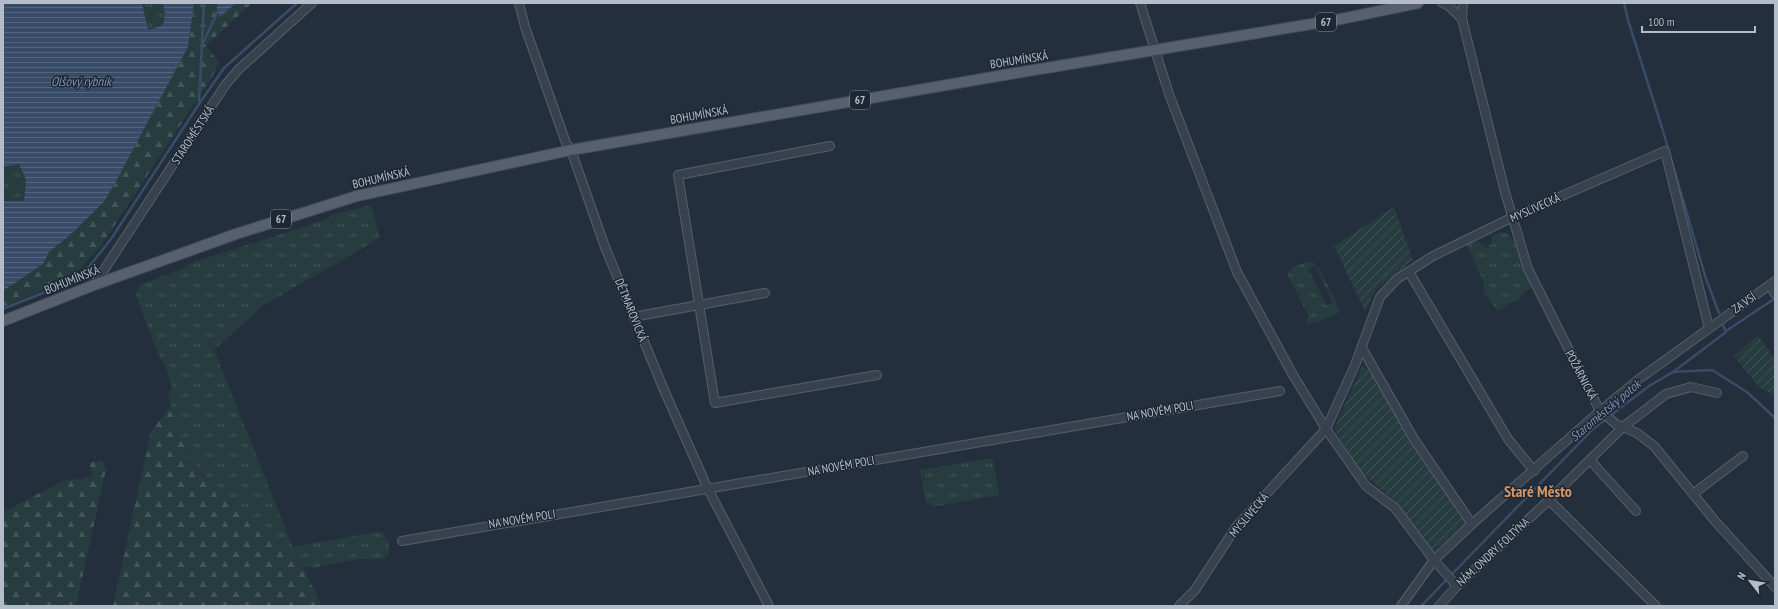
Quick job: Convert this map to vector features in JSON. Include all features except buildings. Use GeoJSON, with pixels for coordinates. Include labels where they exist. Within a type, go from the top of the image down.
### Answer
{"type":"FeatureCollection","features":[{"type":"Feature","properties":{"kind":"main road","name":"BOHUMÍNSKÁ"},"geometry":{"type":"LineString","coordinates":[[3,321],[94,285],[236,234],[342,200],[571,150],[1336,20],[1418,3]]}},
{"type":"Feature","properties":{"kind":"street","name":"STAROMĚSTSKÁ"},"geometry":{"type":"LineString","coordinates":[[94,285],[226,84],[243,66],[312,3]]}},
{"type":"Feature","properties":{"kind":"street","name":"DĚTMAROVICKÁ"},"geometry":{"type":"LineString","coordinates":[[519,3],[525,26],[566,143],[571,150],[605,247],[633,317],[708,488],[769,606]]}},
{"type":"Feature","properties":{"kind":"street"},"geometry":{"type":"LineString","coordinates":[[1140,3],[1169,94],[1238,272],[1293,375],[1326,429],[1366,486],[1395,508],[1434,560],[1452,580]]}},
{"type":"Feature","properties":{"kind":"street"},"geometry":{"type":"LineString","coordinates":[[1442,3],[1449,6],[1462,20]]}},
{"type":"Feature","properties":{"kind":"street"},"geometry":{"type":"LineString","coordinates":[[1462,20],[1463,3]]}},
{"type":"Feature","properties":{"kind":"street","name":"POŽÁRNICKÁ"},"geometry":{"type":"LineString","coordinates":[[1462,20],[1505,192],[1528,269],[1600,411],[1623,427],[1637,433],[1654,446],[1720,527],[1775,588]]}},
{"type":"Feature","properties":{"kind":"street"},"geometry":{"type":"LineString","coordinates":[[830,146],[678,175],[715,403],[877,375]]}},
{"type":"Feature","properties":{"kind":"street","name":"MYSLIVECKÁ"},"geometry":{"type":"LineString","coordinates":[[1179,606],[1195,590],[1236,527],[1326,429],[1362,348],[1380,297],[1397,279],[1433,256],[1513,217],[1665,151],[1708,328]]}},
{"type":"Feature","properties":{"kind":"street"},"geometry":{"type":"LineString","coordinates":[[1409,272],[1508,439],[1534,471]]}},
{"type":"Feature","properties":{"kind":"street","name":"ZA VSÍ"},"geometry":{"type":"LineString","coordinates":[[1708,328],[1773,283],[1775,294]]}},
{"type":"Feature","properties":{"kind":"street"},"geometry":{"type":"LineString","coordinates":[[633,317],[765,293]]}},
{"type":"Feature","properties":{"kind":"street"},"geometry":{"type":"LineString","coordinates":[[1400,606],[1434,560],[1472,524],[1534,471],[1600,411],[1639,379],[1708,328]]}},
{"type":"Feature","properties":{"kind":"street"},"geometry":{"type":"LineString","coordinates":[[1362,348],[1414,439],[1472,524]]}},
{"type":"Feature","properties":{"kind":"street","name":"NÁM. ONDRY FOLTÝNA"},"geometry":{"type":"LineString","coordinates":[[1440,606],[1452,580],[1549,500],[1623,427],[1666,394],[1691,387],[1717,393]]}},
{"type":"Feature","properties":{"kind":"street","name":"NA NOVÉM POLI"},"geometry":{"type":"LineString","coordinates":[[402,541],[1280,391]]}},
{"type":"Feature","properties":{"kind":"street"},"geometry":{"type":"LineString","coordinates":[[1693,494],[1743,456]]}},
{"type":"Feature","properties":{"kind":"street"},"geometry":{"type":"LineString","coordinates":[[1590,460],[1636,511]]}},
{"type":"Feature","properties":{"kind":"street"},"geometry":{"type":"LineString","coordinates":[[1549,500],[1656,606]]}},
{"type":"Feature","properties":{"kind":"green space"},"geometry":{"type":"Polygon","coordinates":[[[142,3],[163,3],[165,15],[163,25],[147,30],[142,3]]]}},
{"type":"Feature","properties":{"kind":"green space"},"geometry":{"type":"Polygon","coordinates":[[[194,3],[217,3],[217,12],[220,17],[236,3],[252,3],[206,46],[219,62],[212,77],[101,246],[81,268],[63,281],[3,307],[3,291],[43,264],[49,252],[69,236],[103,203],[188,47],[194,3]]]}},
{"type":"Feature","properties":{"kind":"green space"},"geometry":{"type":"Polygon","coordinates":[[[19,164],[26,180],[24,201],[3,201],[3,167],[19,164]]]}},
{"type":"Feature","properties":{"kind":"green space"},"geometry":{"type":"Polygon","coordinates":[[[371,205],[380,238],[264,305],[214,350],[293,547],[334,539],[336,541],[337,539],[382,531],[389,544],[389,555],[385,559],[358,559],[314,568],[301,566],[295,561],[286,542],[242,513],[231,498],[212,483],[196,465],[181,437],[168,396],[172,387],[166,367],[158,354],[136,295],[138,288],[142,284],[179,270],[191,263],[324,220],[334,214],[371,205]]]}},
{"type":"Feature","properties":{"kind":"green space"},"geometry":{"type":"Polygon","coordinates":[[[1394,207],[1413,260],[1376,289],[1365,311],[1334,246],[1394,207]]]}},
{"type":"Feature","properties":{"kind":"green space"},"geometry":{"type":"Polygon","coordinates":[[[1500,232],[1507,233],[1513,239],[1531,288],[1521,295],[1519,300],[1511,302],[1500,311],[1497,310],[1484,293],[1483,281],[1466,243],[1477,240],[1486,248],[1491,244],[1492,237],[1500,232]]]}},
{"type":"Feature","properties":{"kind":"green space"},"geometry":{"type":"Polygon","coordinates":[[[1313,262],[1320,269],[1340,311],[1330,317],[1308,325],[1305,321],[1309,318],[1308,315],[1287,274],[1295,267],[1313,262]],[[1315,266],[1308,269],[1327,306],[1332,303],[1315,266]]]}},
{"type":"Feature","properties":{"kind":"green space"},"geometry":{"type":"Polygon","coordinates":[[[1758,335],[1773,357],[1775,356],[1775,397],[1758,386],[1734,356],[1758,335]]]}},
{"type":"Feature","properties":{"kind":"green space"},"geometry":{"type":"Polygon","coordinates":[[[1362,367],[1370,368],[1467,523],[1433,552],[1395,501],[1361,472],[1334,429],[1362,367]]]}},
{"type":"Feature","properties":{"kind":"green space"},"geometry":{"type":"Polygon","coordinates":[[[171,407],[189,454],[204,476],[231,498],[242,513],[286,542],[295,561],[303,567],[322,606],[113,606],[151,431],[171,407]]]}},
{"type":"Feature","properties":{"kind":"green space"},"geometry":{"type":"Polygon","coordinates":[[[993,458],[999,495],[932,507],[931,504],[926,504],[920,470],[993,458]]]}},
{"type":"Feature","properties":{"kind":"green space"},"geometry":{"type":"Polygon","coordinates":[[[102,460],[106,469],[77,602],[74,606],[3,606],[3,512],[65,480],[83,479],[93,475],[89,463],[102,460]]]}},
{"type":"Feature","properties":{"kind":"water","name":"Olšový rybník"},"geometry":{"type":"Polygon","coordinates":[[[3,3],[142,3],[148,30],[163,25],[165,15],[163,3],[194,3],[188,47],[103,203],[69,236],[49,252],[43,264],[3,291],[3,201],[24,201],[26,180],[19,164],[3,167],[3,3]]]}},
{"type":"Feature","properties":{"kind":"water"},"geometry":{"type":"Polygon","coordinates":[[[217,3],[236,3],[220,17],[217,12],[217,3]]]}},
{"type":"Feature","properties":{"kind":"waterway"},"geometry":{"type":"LineString","coordinates":[[199,102],[204,3]]}},
{"type":"Feature","properties":{"kind":"waterway"},"geometry":{"type":"LineString","coordinates":[[3,309],[65,284],[88,268],[111,239],[224,68],[297,3]]}},
{"type":"Feature","properties":{"kind":"waterway"},"geometry":{"type":"LineString","coordinates":[[1624,3],[1706,279],[1719,313]]}},
{"type":"Feature","properties":{"kind":"waterway"},"geometry":{"type":"LineString","coordinates":[[204,41],[218,11]]}},
{"type":"Feature","properties":{"kind":"waterway"},"geometry":{"type":"LineString","coordinates":[[1726,331],[1774,299]]}},
{"type":"Feature","properties":{"kind":"waterway"},"geometry":{"type":"LineString","coordinates":[[1673,372],[1726,332],[1723,325]]}},
{"type":"Feature","properties":{"kind":"waterway","name":"Staroměstský potok"},"geometry":{"type":"LineString","coordinates":[[1610,416],[1649,386],[1673,372],[1712,370],[1747,392],[1775,418]]}},
{"type":"Feature","properties":{"kind":"waterway","name":"Staroměstský potok"},"geometry":{"type":"LineString","coordinates":[[1421,606],[1592,430],[1606,419]]}},
{"type":"Feature","properties":{"kind":"district","name":"Staré Město"},"geometry":{"type":"Point","coordinates":[1538,491]}}]}
